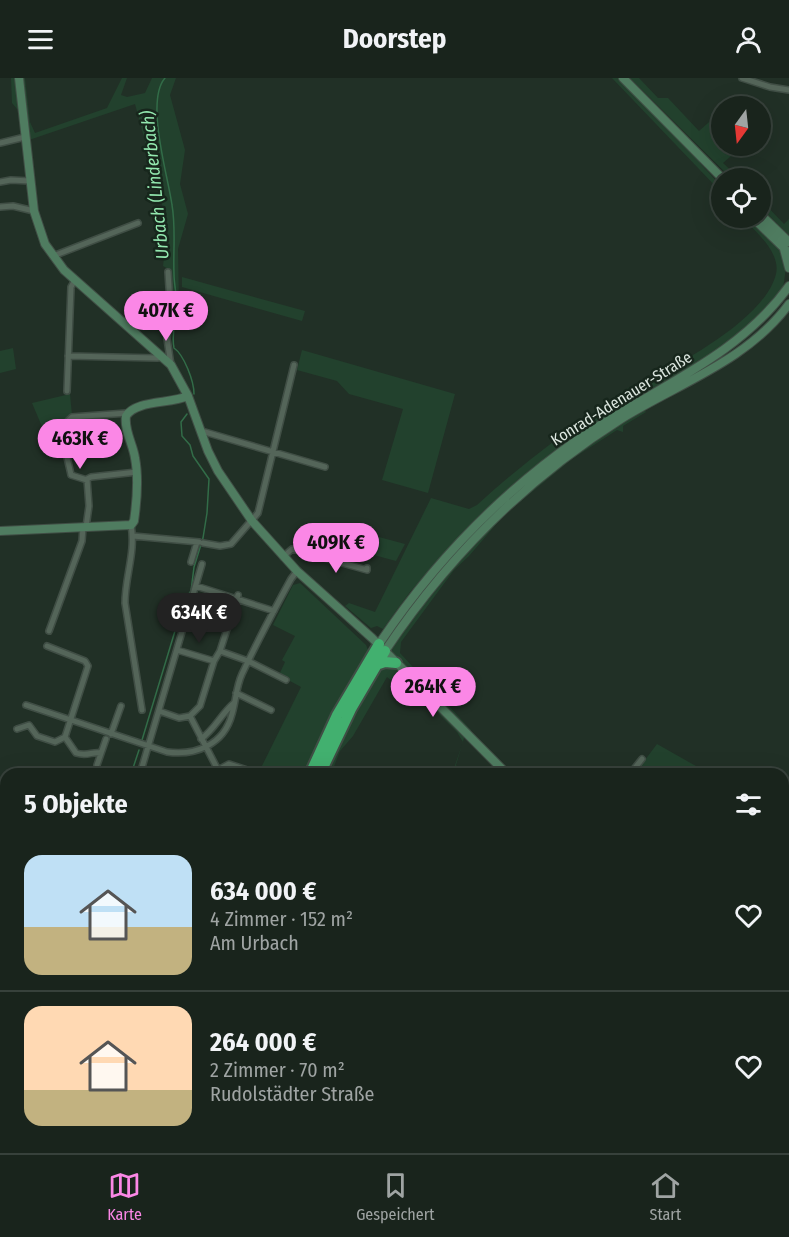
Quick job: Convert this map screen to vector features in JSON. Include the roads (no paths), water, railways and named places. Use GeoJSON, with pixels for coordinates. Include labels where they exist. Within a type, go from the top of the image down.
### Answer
{"type":"FeatureCollection","features":[{"type":"Feature","properties":{"kind":"highway","name":"Konrad-Adenauer-Straße"},"geometry":{"type":"LineString","coordinates":[[323,768],[351,709],[376,665],[382,648]]}},
{"type":"Feature","properties":{"kind":"highway","name":"Konrad-Adenauer-Straße"},"geometry":{"type":"LineString","coordinates":[[313,768],[337,715],[382,648]]}},
{"type":"Feature","properties":{"kind":"highway"},"geometry":{"type":"LineString","coordinates":[[376,665],[385,662],[396,663]]}},
{"type":"Feature","properties":{"kind":"main road"},"geometry":{"type":"LineString","coordinates":[[19,78],[34,211],[45,244],[53,256],[75,280],[171,365],[188,396],[218,471],[252,521],[297,571],[367,633],[501,768]]}},
{"type":"Feature","properties":{"kind":"main road"},"geometry":{"type":"LineString","coordinates":[[623,78],[712,168]]}},
{"type":"Feature","properties":{"kind":"main road"},"geometry":{"type":"LineString","coordinates":[[764,228],[787,248]]}},
{"type":"Feature","properties":{"kind":"main road"},"geometry":{"type":"LineString","coordinates":[[771,228],[787,248],[789,268]]}},
{"type":"Feature","properties":{"kind":"main road"},"geometry":{"type":"LineString","coordinates":[[789,276],[789,287]]}},
{"type":"Feature","properties":{"kind":"main road","name":"Konrad-Adenauer-Straße"},"geometry":{"type":"LineString","coordinates":[[382,648],[388,630],[450,552],[508,495],[578,440],[615,415],[738,340],[763,318],[789,287]]}},
{"type":"Feature","properties":{"kind":"main road","name":"Konrad-Adenauer-Straße"},"geometry":{"type":"LineString","coordinates":[[382,648],[457,556],[523,491],[613,424],[730,359],[771,326],[789,304]]}},
{"type":"Feature","properties":{"kind":"main road"},"geometry":{"type":"LineString","coordinates":[[0,531],[131,525],[135,512],[137,472],[126,427],[127,413],[135,407],[175,401],[188,396]]}},
{"type":"Feature","properties":{"kind":"main road"},"geometry":{"type":"LineString","coordinates":[[367,633],[378,634],[388,630]]}},
{"type":"Feature","properties":{"kind":"street"},"geometry":{"type":"LineString","coordinates":[[742,78],[789,90]]}},
{"type":"Feature","properties":{"kind":"street"},"geometry":{"type":"LineString","coordinates":[[0,143],[25,137]]}},
{"type":"Feature","properties":{"kind":"street"},"geometry":{"type":"LineString","coordinates":[[0,182],[30,181]]}},
{"type":"Feature","properties":{"kind":"street"},"geometry":{"type":"LineString","coordinates":[[0,207],[13,206],[34,211]]}},
{"type":"Feature","properties":{"kind":"street"},"geometry":{"type":"LineString","coordinates":[[53,256],[138,223]]}},
{"type":"Feature","properties":{"kind":"street"},"geometry":{"type":"LineString","coordinates":[[168,272],[170,303],[167,339],[171,365]]}},
{"type":"Feature","properties":{"kind":"street"},"geometry":{"type":"LineString","coordinates":[[67,391],[70,287],[75,280]]}},
{"type":"Feature","properties":{"kind":"street"},"geometry":{"type":"LineString","coordinates":[[69,356],[163,357]]}},
{"type":"Feature","properties":{"kind":"street"},"geometry":{"type":"LineString","coordinates":[[133,536],[220,546],[228,545],[236,540],[259,510],[294,365]]}},
{"type":"Feature","properties":{"kind":"street"},"geometry":{"type":"LineString","coordinates":[[127,413],[72,417],[68,420],[63,432],[71,475],[87,480],[91,477],[137,472]]}},
{"type":"Feature","properties":{"kind":"street"},"geometry":{"type":"LineString","coordinates":[[201,433],[205,432],[324,467]]}},
{"type":"Feature","properties":{"kind":"street"},"geometry":{"type":"LineString","coordinates":[[49,631],[82,541],[89,506],[87,480]]}},
{"type":"Feature","properties":{"kind":"street"},"geometry":{"type":"LineString","coordinates":[[131,525],[132,557],[125,589],[125,603],[142,710]]}},
{"type":"Feature","properties":{"kind":"street"},"geometry":{"type":"LineString","coordinates":[[191,562],[200,542]]}},
{"type":"Feature","properties":{"kind":"street"},"geometry":{"type":"LineString","coordinates":[[284,557],[292,549],[367,570],[367,568]]}},
{"type":"Feature","properties":{"kind":"street"},"geometry":{"type":"LineString","coordinates":[[142,768],[202,564]]}},
{"type":"Feature","properties":{"kind":"street"},"geometry":{"type":"LineString","coordinates":[[26,705],[71,720],[108,737],[148,747],[179,754],[191,753],[206,747],[214,742],[228,726],[241,675],[297,571]]}},
{"type":"Feature","properties":{"kind":"street"},"geometry":{"type":"LineString","coordinates":[[196,586],[238,597],[274,611]]}},
{"type":"Feature","properties":{"kind":"street"},"geometry":{"type":"LineString","coordinates":[[159,711],[179,718],[190,716],[200,706],[214,660],[220,651],[238,597]]}},
{"type":"Feature","properties":{"kind":"street"},"geometry":{"type":"LineString","coordinates":[[17,729],[30,725],[37,736],[54,742],[65,737],[88,666],[85,661],[47,646]]}},
{"type":"Feature","properties":{"kind":"street"},"geometry":{"type":"LineString","coordinates":[[177,650],[214,660]]}},
{"type":"Feature","properties":{"kind":"street"},"geometry":{"type":"LineString","coordinates":[[220,651],[248,661],[286,680]]}},
{"type":"Feature","properties":{"kind":"street"},"geometry":{"type":"LineString","coordinates":[[236,693],[271,710]]}},
{"type":"Feature","properties":{"kind":"street"},"geometry":{"type":"LineString","coordinates":[[201,739],[214,729],[226,710],[234,703]]}},
{"type":"Feature","properties":{"kind":"street"},"geometry":{"type":"LineString","coordinates":[[97,765],[121,706]]}},
{"type":"Feature","properties":{"kind":"street"},"geometry":{"type":"LineString","coordinates":[[190,716],[217,768]]}},
{"type":"Feature","properties":{"kind":"street"},"geometry":{"type":"LineString","coordinates":[[65,737],[76,753],[85,756],[101,753]]}},
{"type":"Feature","properties":{"kind":"street"},"geometry":{"type":"LineString","coordinates":[[635,768],[642,759]]}},
{"type":"Feature","properties":{"kind":"street"},"geometry":{"type":"LineString","coordinates":[[222,768],[229,764],[241,768]]}},
{"type":"Feature","properties":{"kind":"waterway","name":"Urbach (Linderbach)"},"geometry":{"type":"LineString","coordinates":[[165,78],[159,89],[157,121],[174,222],[174,278],[177,306],[173,343],[188,369],[194,394]]}},
{"type":"Feature","properties":{"kind":"waterway","name":"Urbach (Linderbach)"},"geometry":{"type":"LineString","coordinates":[[142,740],[178,621],[184,612],[185,599],[191,591],[194,567],[203,538],[207,513],[209,479],[193,456],[190,445],[182,436],[181,422],[187,414]]}},
{"type":"Feature","properties":{"kind":"waterway","name":"Urbach (Linderbach)"},"geometry":{"type":"LineString","coordinates":[[133,768],[139,750]]}}]}
